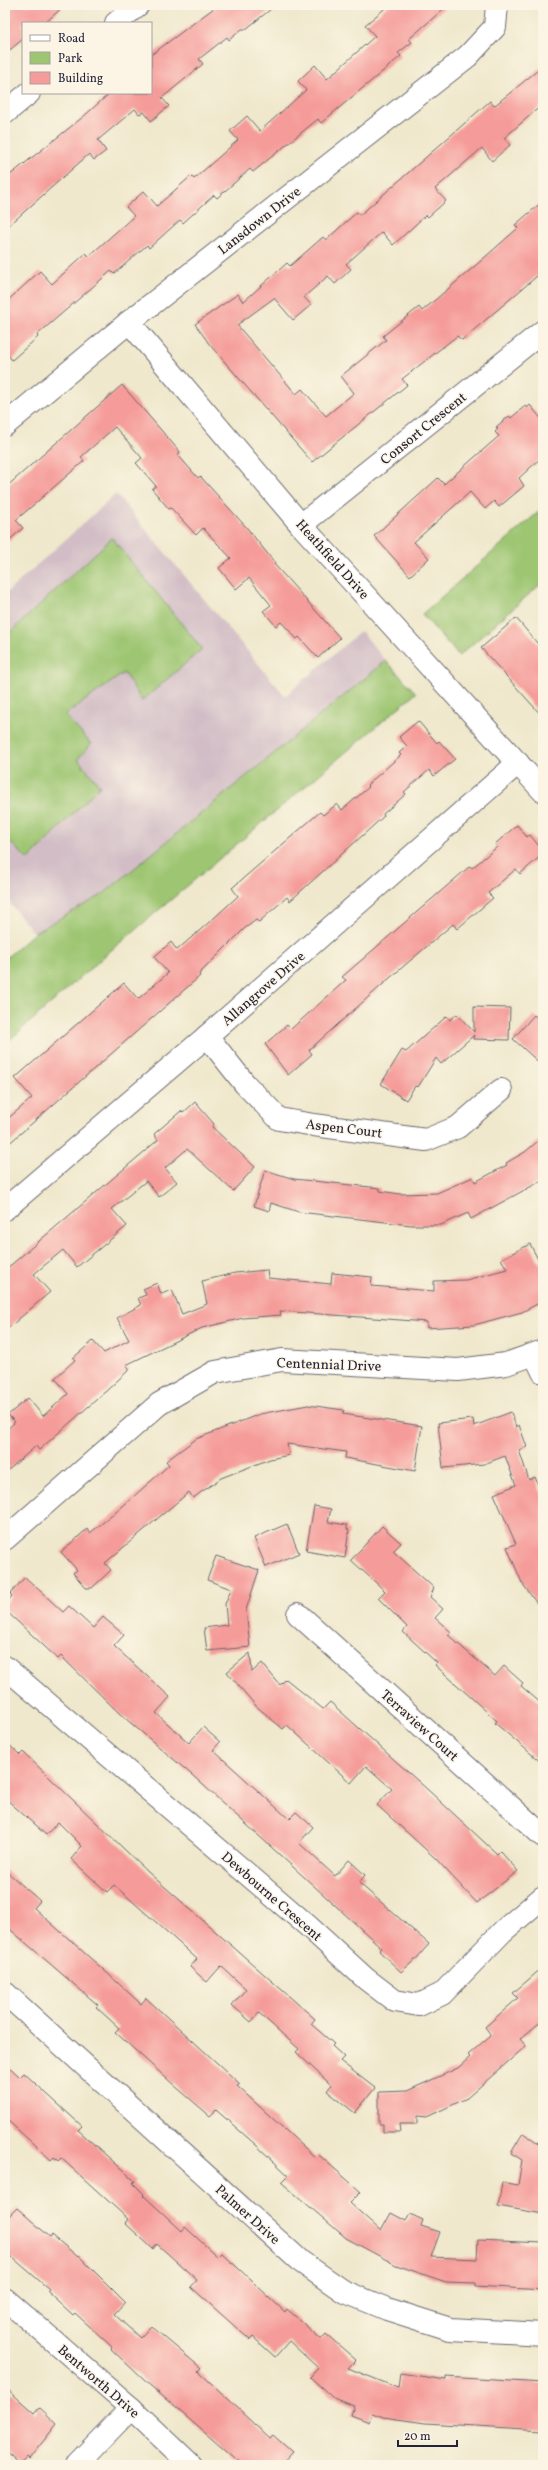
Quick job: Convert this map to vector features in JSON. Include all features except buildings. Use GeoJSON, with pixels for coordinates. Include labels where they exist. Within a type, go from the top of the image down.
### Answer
{"type":"FeatureCollection","features":[{"type":"Feature","properties":{"kind":"street"},"geometry":{"type":"LineString","coordinates":[[117,22],[138,5]]}},
{"type":"Feature","properties":{"kind":"street","name":"Lansdown Drive"},"geometry":{"type":"LineString","coordinates":[[5,425],[129,322],[468,56],[495,27],[497,5]]}},
{"type":"Feature","properties":{"kind":"street"},"geometry":{"type":"LineString","coordinates":[[5,113],[28,94]]}},
{"type":"Feature","properties":{"kind":"street","name":"Heathfield Drive"},"geometry":{"type":"LineString","coordinates":[[129,322],[301,525],[427,666],[543,791]]}},
{"type":"Feature","properties":{"kind":"street","name":"Consort Crescent"},"geometry":{"type":"LineString","coordinates":[[301,525],[543,330]]}},
{"type":"Feature","properties":{"kind":"street","name":"Allangrove Drive"},"geometry":{"type":"LineString","coordinates":[[5,1209],[207,1036],[518,763]]}},
{"type":"Feature","properties":{"kind":"street","name":"Aspen Court"},"geometry":{"type":"LineString","coordinates":[[207,1036],[245,1084],[279,1119],[426,1140],[458,1127],[501,1090]]}},
{"type":"Feature","properties":{"kind":"street","name":"Centennial Drive"},"geometry":{"type":"LineString","coordinates":[[5,1539],[159,1404],[215,1372],[282,1360],[458,1370],[540,1360]]}},
{"type":"Feature","properties":{"kind":"street","name":"Terraview Court"},"geometry":{"type":"LineString","coordinates":[[298,1614],[543,1836]]}},
{"type":"Feature","properties":{"kind":"street","name":"Dewbourne Crescent"},"geometry":{"type":"LineString","coordinates":[[5,1667],[308,1926],[366,1979],[395,2001],[419,2005],[442,1994],[503,1931],[543,1897]]}},
{"type":"Feature","properties":{"kind":"street","name":"Palmer Drive"},"geometry":{"type":"LineString","coordinates":[[5,1993],[300,2261],[344,2291],[387,2310],[450,2329],[543,2334]]}},
{"type":"Feature","properties":{"kind":"street","name":"Bentworth Drive"},"geometry":{"type":"LineString","coordinates":[[5,2299],[131,2408],[191,2465]]}},
{"type":"Feature","properties":{"kind":"street"},"geometry":{"type":"LineString","coordinates":[[76,2465],[131,2408]]}},
{"type":"Feature","properties":{"kind":"shaded area"},"geometry":{"type":"Polygon","coordinates":[[[116,494],[285,696],[361,631],[386,661],[102,895],[34,933],[5,897],[5,594],[116,494]]]}},
{"type":"Feature","properties":{"kind":"green space"},"geometry":{"type":"Polygon","coordinates":[[[543,508],[543,582],[459,656],[422,614],[543,508]]]}},
{"type":"Feature","properties":{"kind":"green space"},"geometry":{"type":"Polygon","coordinates":[[[112,538],[202,649],[142,701],[124,673],[65,715],[91,744],[78,759],[100,786],[28,860],[5,837],[5,637],[112,538]]]}},
{"type":"Feature","properties":{"kind":"green space"},"geometry":{"type":"Polygon","coordinates":[[[386,661],[416,693],[109,952],[5,1044],[5,959],[34,933],[102,895],[386,661]]]}}]}
